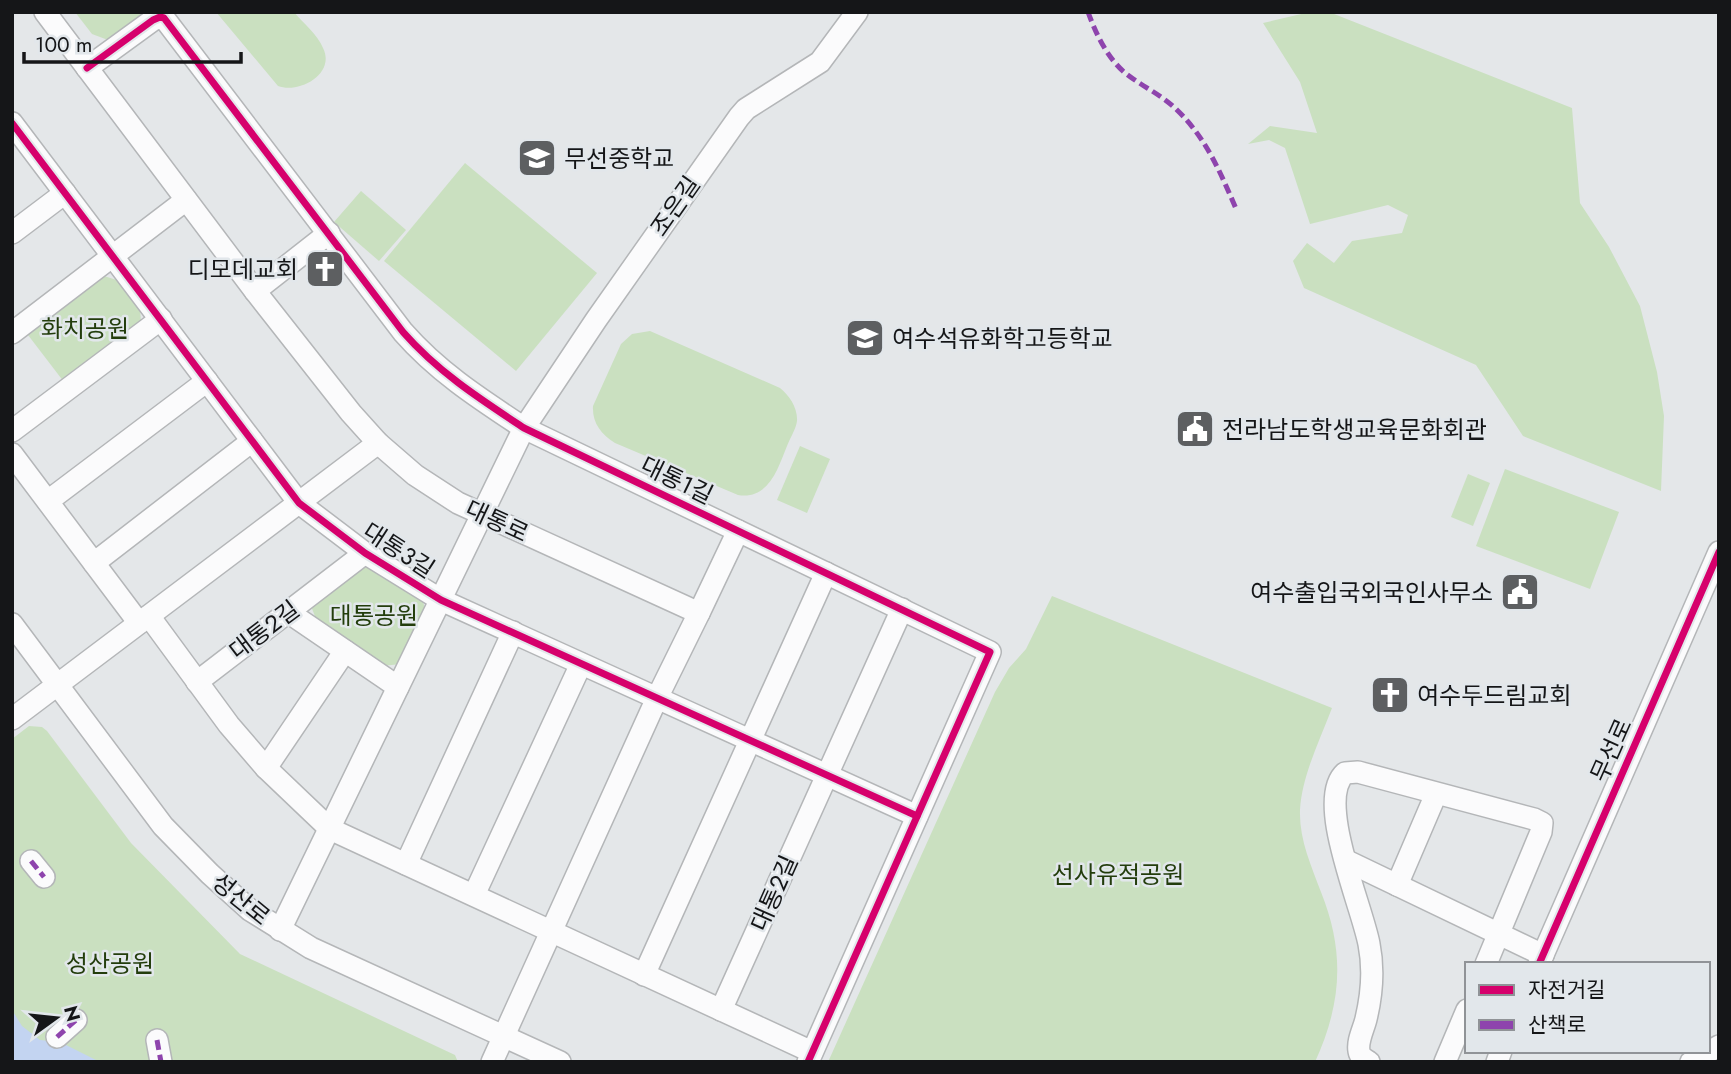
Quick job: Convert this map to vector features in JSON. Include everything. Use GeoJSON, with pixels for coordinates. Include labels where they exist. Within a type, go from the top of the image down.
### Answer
{"type":"FeatureCollection","features":[{"type":"Feature","properties":{"kind":"street","name":"대통로"},"geometry":{"type":"LineString","coordinates":[[45,12],[255,291],[351,414],[379,443],[429,485],[482,514],[698,614]]}},
{"type":"Feature","properties":{"kind":"street","name":"조은길"},"geometry":{"type":"LineString","coordinates":[[441,600],[524,428],[611,298],[739,117],[747,109],[820,62],[857,12]]}},
{"type":"Feature","properties":{"kind":"street","name":"대통1길"},"geometry":{"type":"LineString","coordinates":[[87,68],[153,20],[160,16],[164,18],[418,349],[458,384],[524,428],[990,652],[810,1057]]}},
{"type":"Feature","properties":{"kind":"street","name":"대통3길"},"geometry":{"type":"LineString","coordinates":[[15,132],[65,193],[299,503],[365,553],[441,600],[917,816]]}},
{"type":"Feature","properties":{"kind":"street"},"geometry":{"type":"LineString","coordinates":[[12,233],[65,193]]}},
{"type":"Feature","properties":{"kind":"street"},"geometry":{"type":"LineString","coordinates":[[12,333],[186,200]]}},
{"type":"Feature","properties":{"kind":"street"},"geometry":{"type":"LineString","coordinates":[[255,291],[329,233]]}},
{"type":"Feature","properties":{"kind":"street"},"geometry":{"type":"LineString","coordinates":[[12,431],[160,319]]}},
{"type":"Feature","properties":{"kind":"street"},"geometry":{"type":"LineString","coordinates":[[48,501],[207,381]]}},
{"type":"Feature","properties":{"kind":"street"},"geometry":{"type":"LineString","coordinates":[[94,563],[252,441]]}},
{"type":"Feature","properties":{"kind":"street"},"geometry":{"type":"LineString","coordinates":[[12,719],[379,443]]}},
{"type":"Feature","properties":{"kind":"street"},"geometry":{"type":"LineString","coordinates":[[12,454],[94,563],[197,682],[229,725],[266,768],[330,829],[721,1010],[810,1057]]}},
{"type":"Feature","properties":{"kind":"street"},"geometry":{"type":"LineString","coordinates":[[492,1062],[657,698],[738,531]]}},
{"type":"Feature","properties":{"kind":"street","name":"무선로"},"geometry":{"type":"LineString","coordinates":[[1541,960],[1719,552]]}},
{"type":"Feature","properties":{"kind":"street","name":"대통2길"},"geometry":{"type":"LineString","coordinates":[[197,682],[365,553]]}},
{"type":"Feature","properties":{"kind":"street"},"geometry":{"type":"LineString","coordinates":[[644,975],[826,573]]}},
{"type":"Feature","properties":{"kind":"street"},"geometry":{"type":"LineString","coordinates":[[281,930],[441,600]]}},
{"type":"Feature","properties":{"kind":"street"},"geometry":{"type":"LineString","coordinates":[[827,776],[902,609]]}},
{"type":"Feature","properties":{"kind":"street"},"geometry":{"type":"LineString","coordinates":[[288,612],[398,687]]}},
{"type":"Feature","properties":{"kind":"street","name":"성산로"},"geometry":{"type":"LineString","coordinates":[[12,624],[178,843],[250,910],[311,948],[370,977],[560,1062]]}},
{"type":"Feature","properties":{"kind":"street"},"geometry":{"type":"LineString","coordinates":[[405,864],[513,632]]}},
{"type":"Feature","properties":{"kind":"street"},"geometry":{"type":"LineString","coordinates":[[266,768],[345,651]]}},
{"type":"Feature","properties":{"kind":"street"},"geometry":{"type":"LineString","coordinates":[[474,895],[581,664]]}},
{"type":"Feature","properties":{"kind":"street"},"geometry":{"type":"LineString","coordinates":[[1369,1062],[1362,1057],[1359,1049],[1370,1000],[1372,962],[1363,913],[1337,834],[1334,808],[1338,783],[1345,773],[1358,772],[1542,823],[1541,832],[1487,962]]}},
{"type":"Feature","properties":{"kind":"street","name":"대통2길"},"geometry":{"type":"LineString","coordinates":[[721,1010],[827,776]]}},
{"type":"Feature","properties":{"kind":"street"},"geometry":{"type":"LineString","coordinates":[[1397,885],[1436,794]]}},
{"type":"Feature","properties":{"kind":"street"},"geometry":{"type":"LineString","coordinates":[[1347,861],[1499,934],[1541,960]]}},
{"type":"Feature","properties":{"kind":"street"},"geometry":{"type":"LineString","coordinates":[[1445,1062],[1465,1015]]}},
{"type":"Feature","properties":{"kind":"street"},"geometry":{"type":"LineString","coordinates":[[57,1037],[76,1020]]}},
{"type":"Feature","properties":{"kind":"street"},"geometry":{"type":"LineString","coordinates":[[157,1040],[161,1062]]}},
{"type":"Feature","properties":{"kind":"street"},"geometry":{"type":"LineString","coordinates":[[1691,1062],[1707,1053]]}},
{"type":"Feature","properties":{"kind":"green space"},"geometry":{"type":"Polygon","coordinates":[[[75,12],[144,12],[108,40],[92,34],[75,12]]]}},
{"type":"Feature","properties":{"kind":"green space"},"geometry":{"type":"Polygon","coordinates":[[[216,12],[294,12],[321,43],[326,57],[320,74],[296,87],[278,86],[216,12]]]}},
{"type":"Feature","properties":{"kind":"green space"},"geometry":{"type":"Polygon","coordinates":[[[1310,12],[1329,12],[1572,108],[1580,203],[1609,247],[1640,306],[1657,372],[1664,416],[1661,491],[1523,436],[1476,365],[1304,288],[1293,261],[1307,243],[1334,263],[1352,241],[1402,233],[1408,215],[1388,205],[1310,224],[1285,148],[1269,140],[1248,144],[1270,126],[1317,133],[1300,82],[1263,23],[1310,12]]]}},
{"type":"Feature","properties":{"kind":"green space"},"geometry":{"type":"Polygon","coordinates":[[[465,163],[597,273],[516,371],[384,261],[465,163]]]}},
{"type":"Feature","properties":{"kind":"green space"},"geometry":{"type":"Polygon","coordinates":[[[361,191],[406,230],[379,261],[334,222],[361,191]]]}},
{"type":"Feature","properties":{"kind":"green space","name":"화치공원"},"geometry":{"type":"Polygon","coordinates":[[[104,276],[120,281],[140,308],[141,323],[64,382],[28,335],[104,276]]]}},
{"type":"Feature","properties":{"kind":"green space"},"geometry":{"type":"Polygon","coordinates":[[[650,331],[780,388],[790,398],[796,411],[796,424],[771,481],[757,493],[738,495],[615,443],[598,428],[593,406],[621,344],[632,334],[650,331]]]}},
{"type":"Feature","properties":{"kind":"green space"},"geometry":{"type":"Polygon","coordinates":[[[800,446],[830,459],[807,513],[777,500],[800,446]]]}},
{"type":"Feature","properties":{"kind":"green space"},"geometry":{"type":"Polygon","coordinates":[[[1505,469],[1619,512],[1590,589],[1476,546],[1505,469]]]}},
{"type":"Feature","properties":{"kind":"green space"},"geometry":{"type":"Polygon","coordinates":[[[1468,474],[1490,483],[1473,526],[1451,517],[1468,474]]]}},
{"type":"Feature","properties":{"kind":"green space","name":"대통공원"},"geometry":{"type":"Polygon","coordinates":[[[361,568],[373,568],[423,601],[426,614],[401,664],[382,666],[318,624],[311,606],[361,568]]]}},
{"type":"Feature","properties":{"kind":"green space","name":"선사유적공원"},"geometry":{"type":"Polygon","coordinates":[[[1052,596],[1332,708],[1308,771],[1300,810],[1304,842],[1329,914],[1337,957],[1331,1019],[1315,1062],[828,1062],[995,692],[1009,668],[1026,649],[1052,596]]]}},
{"type":"Feature","properties":{"kind":"green space","name":"성산공원"},"geometry":{"type":"Polygon","coordinates":[[[29,726],[42,727],[47,731],[131,843],[240,954],[455,1055],[458,1062],[12,1062],[12,739],[29,726]]]}},
{"type":"Feature","properties":{"kind":"water"},"geometry":{"type":"Polygon","coordinates":[[[12,1010],[22,1026],[40,1040],[60,1042],[100,1062],[12,1062],[12,1010]]]}},
{"type":"Feature","properties":{"kind":"marked path"},"geometry":{"type":"LineString","coordinates":[[1088,12],[1103,45],[1118,66],[1171,104],[1197,133],[1212,157],[1237,211]]}},
{"type":"Feature","properties":{"kind":"marked path"},"geometry":{"type":"LineString","coordinates":[[31,861],[44,877]]}},
{"type":"Feature","properties":{"kind":"marked path"},"geometry":{"type":"LineString","coordinates":[[57,1037],[76,1020]]}},
{"type":"Feature","properties":{"kind":"marked path"},"geometry":{"type":"LineString","coordinates":[[157,1040],[161,1062]]}},
{"type":"Feature","properties":{"kind":"cycle path"},"geometry":{"type":"LineString","coordinates":[[87,68],[153,20],[164,18],[403,332],[430,360],[460,384],[524,428],[990,652],[808,1062]]}},
{"type":"Feature","properties":{"kind":"cycle path"},"geometry":{"type":"LineString","coordinates":[[12,123],[299,503],[365,553],[441,600],[917,816]]}},
{"type":"Feature","properties":{"kind":"cycle path"},"geometry":{"type":"LineString","coordinates":[[1540,962],[1719,552]]}},
{"type":"Feature","properties":{"kind":"place","name":"무선중학교"},"geometry":{"type":"Point","coordinates":[537,158]}},
{"type":"Feature","properties":{"kind":"place","name":"디모데교회"},"geometry":{"type":"Point","coordinates":[325,269]}},
{"type":"Feature","properties":{"kind":"place","name":"여수석유화학고등학교"},"geometry":{"type":"Point","coordinates":[865,338]}},
{"type":"Feature","properties":{"kind":"place","name":"전라남도학생교육문화회관"},"geometry":{"type":"Point","coordinates":[1195,429]}},
{"type":"Feature","properties":{"kind":"place","name":"여수출입국외국인사무소"},"geometry":{"type":"Point","coordinates":[1520,592]}},
{"type":"Feature","properties":{"kind":"place","name":"여수두드림교회"},"geometry":{"type":"Point","coordinates":[1390,695]}}]}
